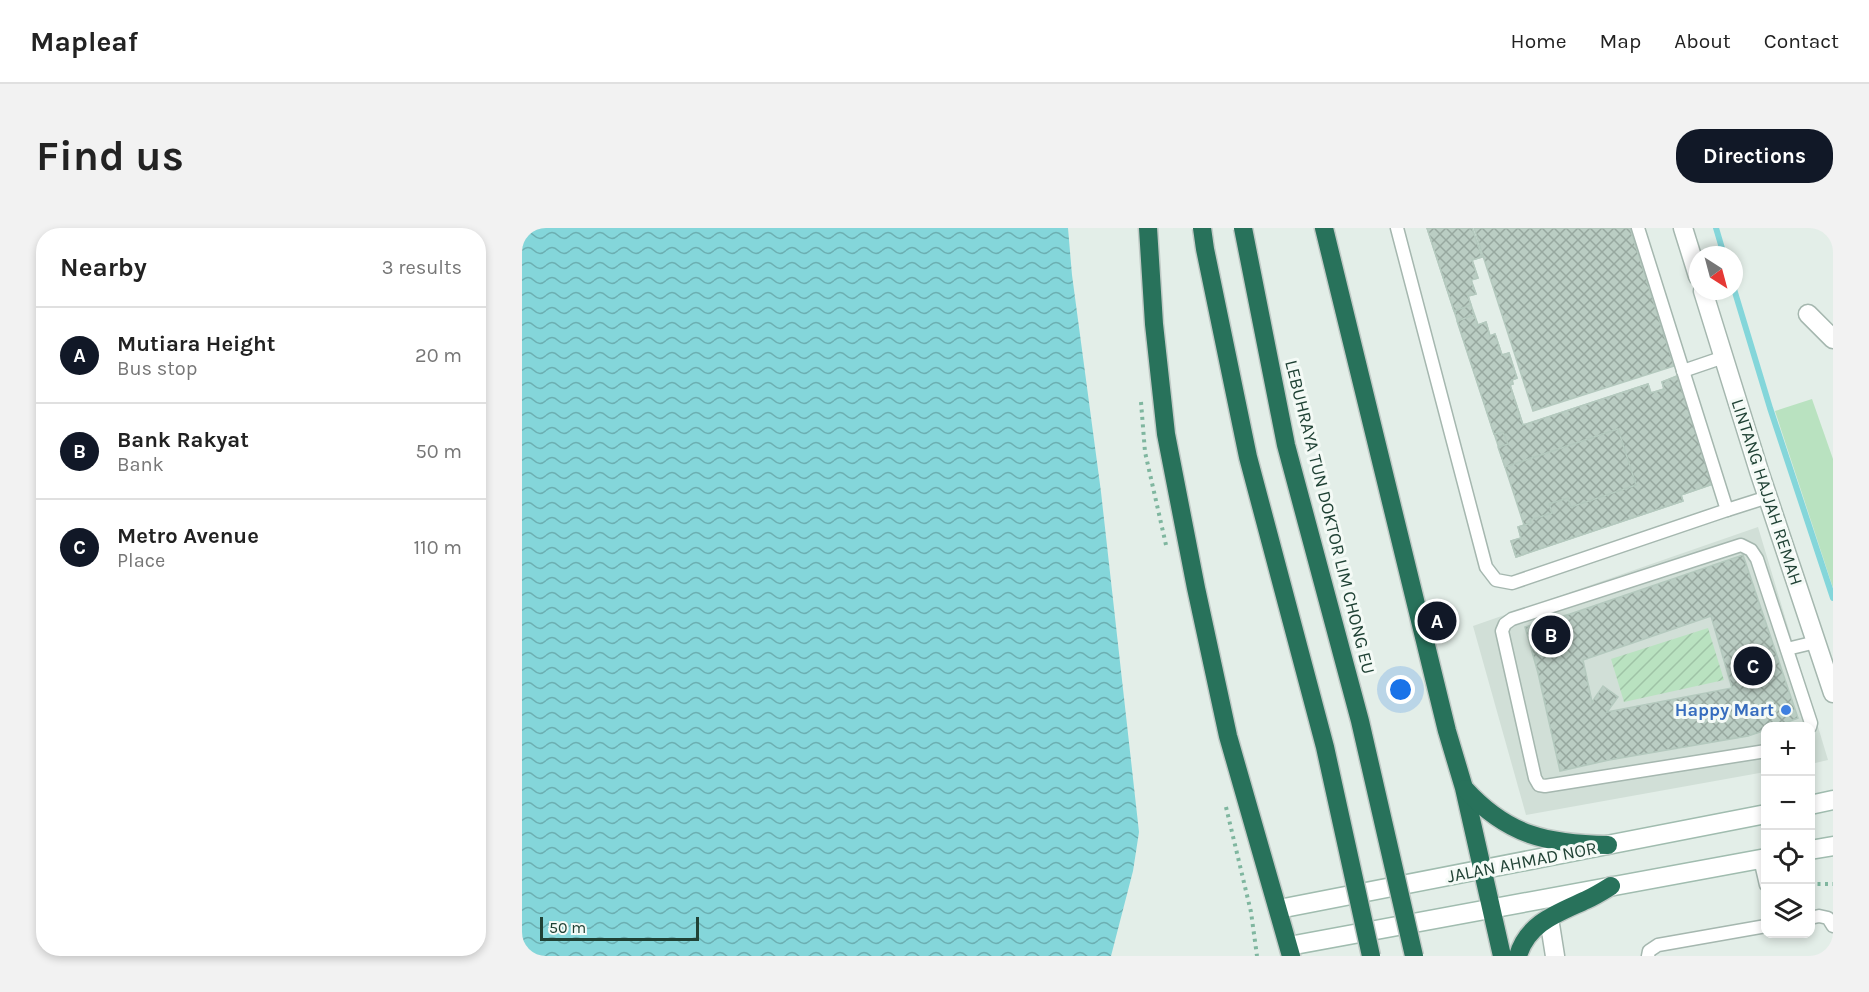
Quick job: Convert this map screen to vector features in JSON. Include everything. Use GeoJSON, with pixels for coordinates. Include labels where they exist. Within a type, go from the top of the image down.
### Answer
{"type":"FeatureCollection","features":[{"type":"Feature","properties":{"kind":"highway"},"geometry":{"type":"LineString","coordinates":[[1148,228],[1154,324],[1168,445],[1196,588],[1228,736],[1290,951]]}},
{"type":"Feature","properties":{"kind":"highway"},"geometry":{"type":"LineString","coordinates":[[1202,228],[1248,457],[1325,747],[1371,956]]}},
{"type":"Feature","properties":{"kind":"highway","name":"LEBUHRAYA TUN DOKTOR LIM CHONG EU"},"geometry":{"type":"LineString","coordinates":[[1243,228],[1286,445],[1360,721],[1414,956]]}},
{"type":"Feature","properties":{"kind":"highway"},"geometry":{"type":"LineString","coordinates":[[1324,228],[1447,731],[1464,788],[1502,956]]}},
{"type":"Feature","properties":{"kind":"highway"},"geometry":{"type":"LineString","coordinates":[[1464,788],[1478,803],[1521,832],[1551,841],[1608,845]]}},
{"type":"Feature","properties":{"kind":"highway"},"geometry":{"type":"LineString","coordinates":[[1518,956],[1526,938],[1536,927],[1562,910],[1611,886]]}},
{"type":"Feature","properties":{"kind":"main road"},"geometry":{"type":"LineString","coordinates":[[1683,228],[1689,247]]}},
{"type":"Feature","properties":{"kind":"main road","name":"LINTANG HAJJAH REMAH"},"geometry":{"type":"LineString","coordinates":[[1706,300],[1833,693]]}},
{"type":"Feature","properties":{"kind":"main road"},"geometry":{"type":"LineString","coordinates":[[1808,314],[1833,339]]}},
{"type":"Feature","properties":{"kind":"main road","name":"JALAN AHMAD NOR"},"geometry":{"type":"LineString","coordinates":[[1279,909],[1761,815]]}},
{"type":"Feature","properties":{"kind":"main road"},"geometry":{"type":"LineString","coordinates":[[1815,849],[1833,846]]}},
{"type":"Feature","properties":{"kind":"main road"},"geometry":{"type":"LineString","coordinates":[[1290,951],[1611,886],[1761,859]]}},
{"type":"Feature","properties":{"kind":"main road"},"geometry":{"type":"LineString","coordinates":[[1549,918],[1555,956]]}},
{"type":"Feature","properties":{"kind":"lane"},"geometry":{"type":"LineString","coordinates":[[1397,228],[1486,567],[1496,580],[1512,583],[1768,497]]}},
{"type":"Feature","properties":{"kind":"lane"},"geometry":{"type":"LineString","coordinates":[[1638,228],[1727,510]]}},
{"type":"Feature","properties":{"kind":"lane"},"geometry":{"type":"LineString","coordinates":[[1683,371],[1724,357]]}},
{"type":"Feature","properties":{"kind":"lane"},"geometry":{"type":"LineString","coordinates":[[1761,752],[1545,786],[1539,784],[1502,631],[1505,624],[1512,619],[1741,545],[1750,550],[1757,559],[1810,722]]}},
{"type":"Feature","properties":{"kind":"lane"},"geometry":{"type":"LineString","coordinates":[[1787,649],[1816,642]]}},
{"type":"Feature","properties":{"kind":"lane"},"geometry":{"type":"LineString","coordinates":[[1815,917],[1828,918],[1833,926]]}},
{"type":"Feature","properties":{"kind":"lane"},"geometry":{"type":"LineString","coordinates":[[1648,956],[1649,951],[1658,945],[1761,927]]}},
{"type":"Feature","properties":{"kind":"path"},"geometry":{"type":"LineString","coordinates":[[1815,884],[1833,884]]}},
{"type":"Feature","properties":{"kind":"shaded area"},"geometry":{"type":"Polygon","coordinates":[[[1758,527],[1828,760],[1815,763],[1815,722],[1761,722],[1761,773],[1526,815],[1473,626],[1758,527]]]}},
{"type":"Feature","properties":{"kind":"green space"},"geometry":{"type":"Polygon","coordinates":[[[1812,399],[1833,459],[1833,588],[1775,411],[1812,399]]]}},
{"type":"Feature","properties":{"kind":"green space"},"geometry":{"type":"Polygon","coordinates":[[[1708,628],[1724,680],[1624,702],[1611,659],[1708,628]]]}},
{"type":"Feature","properties":{"kind":"water"},"geometry":{"type":"Polygon","coordinates":[[[522,228],[1068,228],[1072,275],[1101,492],[1139,832],[1133,871],[1111,956],[522,956],[522,228]]]}},
{"type":"Feature","properties":{"kind":"building"},"geometry":{"type":"Polygon","coordinates":[[[1427,228],[1472,228],[1482,257],[1472,260],[1478,278],[1471,280],[1476,294],[1468,296],[1478,325],[1486,322],[1490,336],[1495,334],[1502,355],[1509,353],[1517,378],[1512,380],[1513,384],[1510,385],[1523,425],[1648,384],[1651,393],[1664,389],[1662,382],[1677,376],[1713,484],[1681,495],[1683,501],[1516,557],[1511,541],[1521,538],[1518,527],[1524,525],[1427,228]]]}},
{"type":"Feature","properties":{"kind":"building"},"geometry":{"type":"Polygon","coordinates":[[[1427,228],[1472,228],[1482,257],[1472,260],[1478,278],[1471,280],[1476,294],[1468,296],[1471,305],[1454,311],[1427,228]]]}},
{"type":"Feature","properties":{"kind":"building"},"geometry":{"type":"Polygon","coordinates":[[[1474,228],[1630,228],[1674,366],[1533,411],[1474,228]]]}},
{"type":"Feature","properties":{"kind":"building"},"geometry":{"type":"Polygon","coordinates":[[[1474,315],[1478,325],[1486,322],[1490,336],[1495,334],[1502,355],[1509,353],[1517,378],[1512,380],[1513,384],[1510,385],[1523,425],[1648,384],[1651,393],[1664,389],[1662,382],[1677,376],[1713,484],[1681,495],[1683,501],[1516,557],[1511,541],[1521,538],[1518,527],[1531,523],[1530,520],[1552,513],[1549,504],[1568,498],[1571,507],[1636,485],[1618,429],[1505,467],[1498,447],[1508,444],[1503,432],[1494,434],[1457,321],[1474,315]]]}},
{"type":"Feature","properties":{"kind":"building"},"geometry":{"type":"Polygon","coordinates":[[[1743,555],[1798,718],[1788,722],[1761,722],[1761,732],[1748,736],[1609,760],[1560,771],[1525,627],[1743,555]],[[1711,616],[1583,660],[1592,702],[1603,686],[1618,697],[1607,712],[1732,688],[1711,616]]]}},
{"type":"Feature","properties":{"kind":"waterway"},"geometry":{"type":"LineString","coordinates":[[1716,228],[1721,246]]}},
{"type":"Feature","properties":{"kind":"waterway"},"geometry":{"type":"LineString","coordinates":[[1737,300],[1770,408],[1833,598]]}},
{"type":"Feature","properties":{"kind":"place","name":"Mutiara Height"},"geometry":{"type":"Point","coordinates":[1437,621]}},
{"type":"Feature","properties":{"kind":"place","name":"Bank Rakyat"},"geometry":{"type":"Point","coordinates":[1551,635]}},
{"type":"Feature","properties":{"kind":"place","name":"Metro Avenue"},"geometry":{"type":"Point","coordinates":[1753,666]}},
{"type":"Feature","properties":{"kind":"place","name":"Happy Mart"},"geometry":{"type":"Point","coordinates":[1786,710]}}]}
